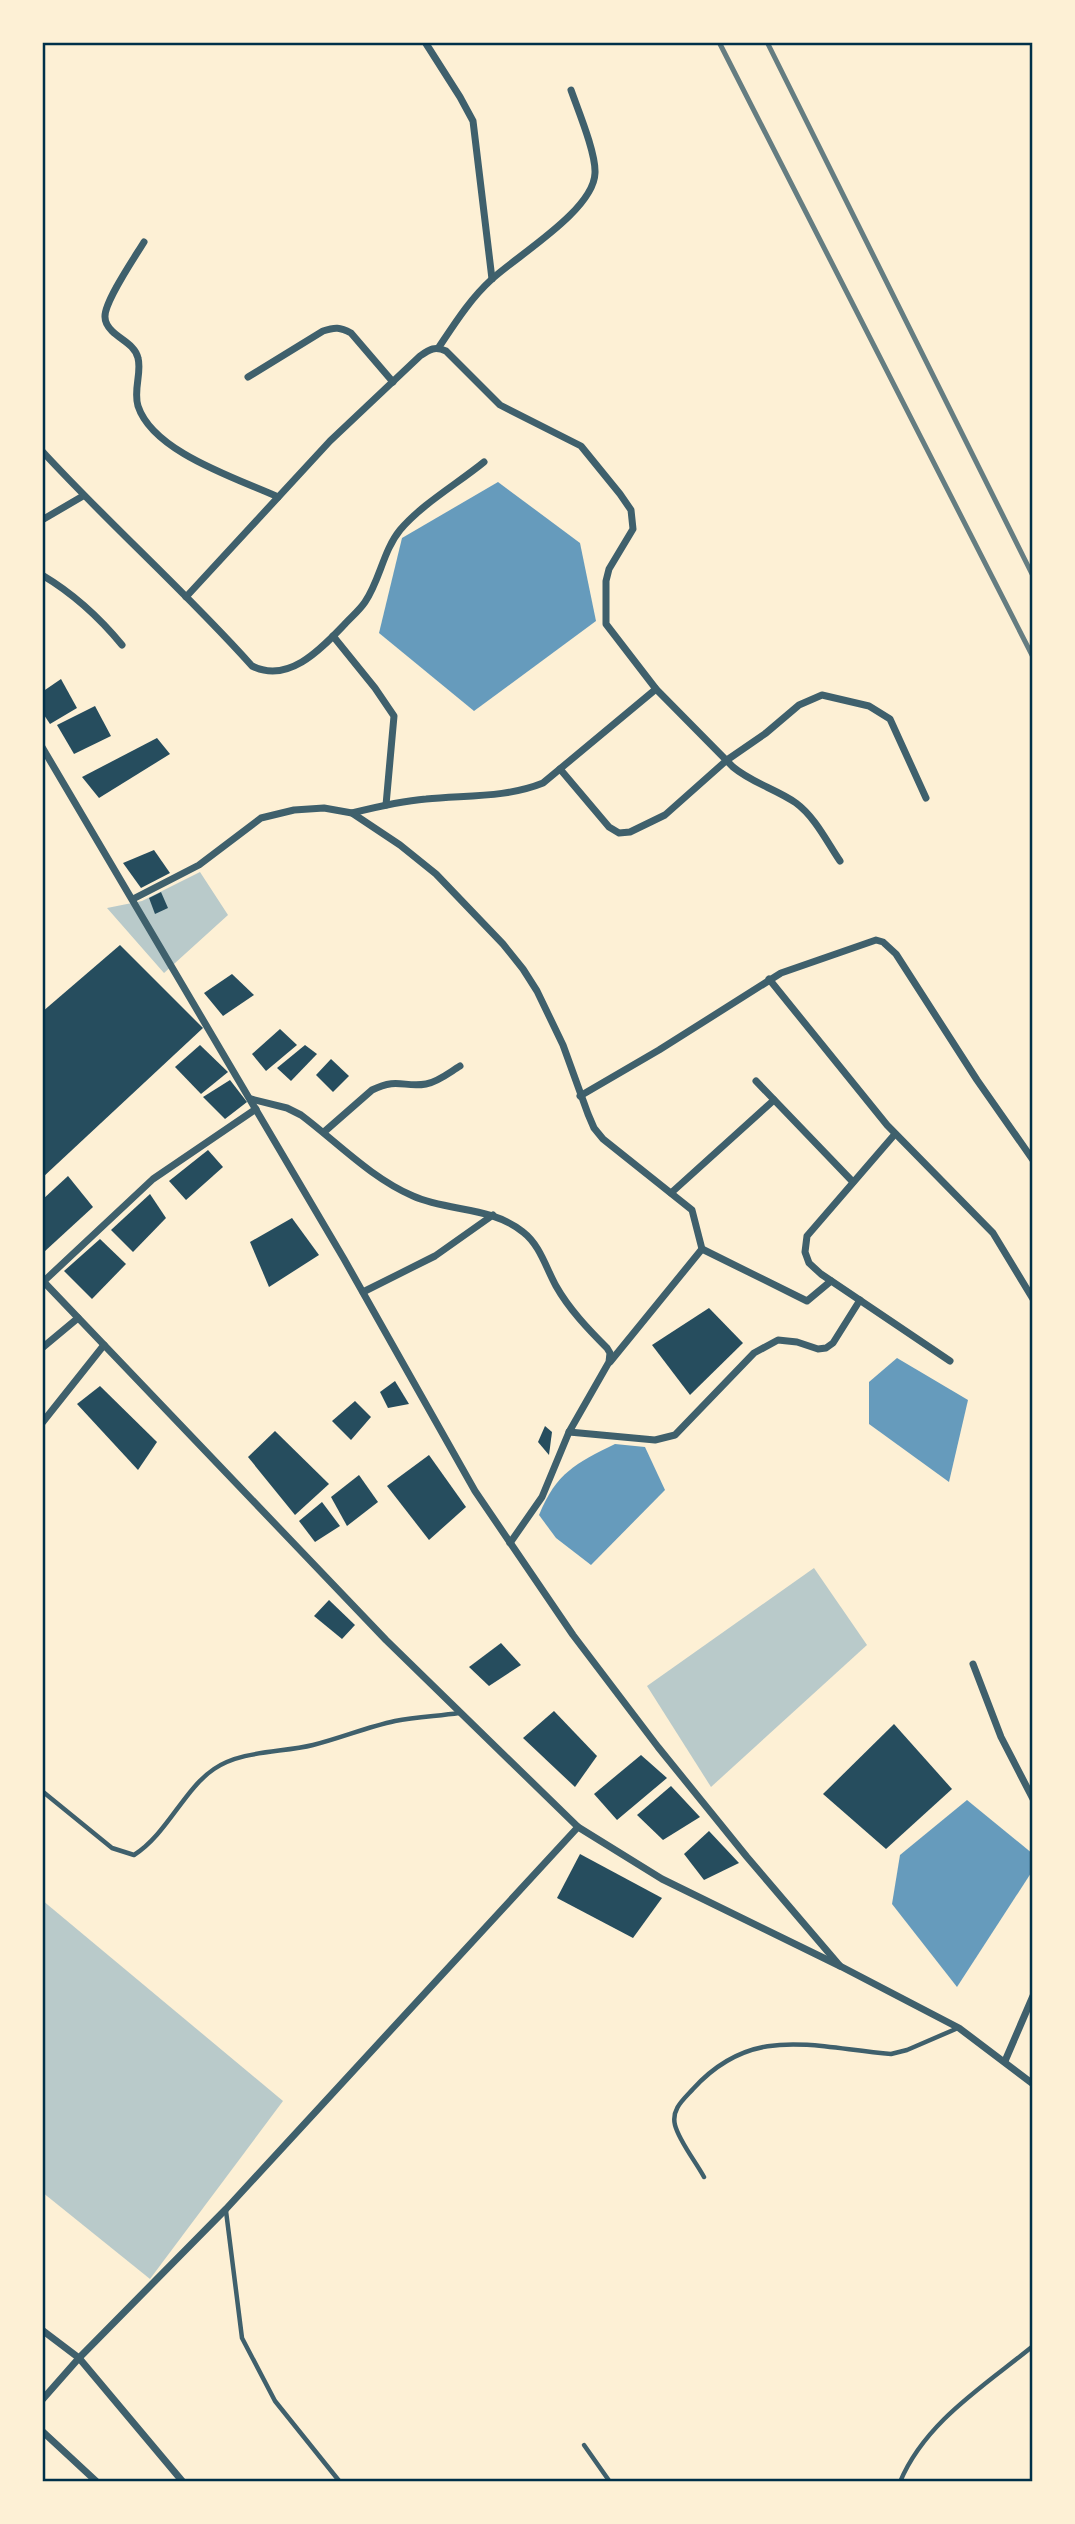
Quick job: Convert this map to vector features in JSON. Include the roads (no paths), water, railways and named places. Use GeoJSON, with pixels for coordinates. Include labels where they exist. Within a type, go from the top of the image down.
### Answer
{"type":"FeatureCollection","features":[{"type":"Feature","properties":{"kind":"street"},"geometry":{"type":"LineString","coordinates":[[425,42],[473,121],[492,279]]}},
{"type":"Feature","properties":{"kind":"street"},"geometry":{"type":"LineString","coordinates":[[186,597],[330,441],[420,356],[439,347],[466,306],[492,279],[544,237],[588,196],[596,172],[571,90]]}},
{"type":"Feature","properties":{"kind":"street"},"geometry":{"type":"LineString","coordinates":[[144,242],[108,303],[105,315],[113,332],[136,352],[139,362],[138,405],[145,419],[157,435],[172,448],[278,497]]}},
{"type":"Feature","properties":{"kind":"street"},"geometry":{"type":"LineString","coordinates":[[248,377],[334,327],[351,333],[393,382]]}},
{"type":"Feature","properties":{"kind":"street"},"geometry":{"type":"LineString","coordinates":[[439,347],[500,405],[581,446],[599,466],[631,510],[633,529],[609,569],[606,581],[604,614],[612,635],[656,689],[744,776],[794,802],[806,812],[840,861]]}},
{"type":"Feature","properties":{"kind":"street"},"geometry":{"type":"LineString","coordinates":[[42,451],[83,496],[252,666],[261,671],[279,670],[306,661],[333,636],[364,604],[400,530],[484,462]]}},
{"type":"Feature","properties":{"kind":"street"},"geometry":{"type":"LineString","coordinates":[[42,520],[83,496]]}},
{"type":"Feature","properties":{"kind":"street"},"geometry":{"type":"LineString","coordinates":[[42,575],[79,599],[122,645]]}},
{"type":"Feature","properties":{"kind":"street"},"geometry":{"type":"LineString","coordinates":[[333,636],[376,688],[394,716],[386,805]]}},
{"type":"Feature","properties":{"kind":"street"},"geometry":{"type":"LineString","coordinates":[[133,899],[199,865],[261,818],[294,810],[324,808],[352,813],[424,799],[513,793],[543,783],[656,689]]}},
{"type":"Feature","properties":{"kind":"street"},"geometry":{"type":"LineString","coordinates":[[560,769],[609,827],[619,833],[643,828],[665,815],[727,760],[766,733],[799,705],[822,695],[869,706],[890,719],[926,798]]}},
{"type":"Feature","properties":{"kind":"street"},"geometry":{"type":"LineString","coordinates":[[42,747],[251,1099],[475,1491],[573,1635],[658,1747],[840,1966]]}},
{"type":"Feature","properties":{"kind":"street"},"geometry":{"type":"LineString","coordinates":[[352,813],[400,845],[436,874],[503,944],[537,991],[563,1045],[580,1097],[594,1128],[603,1139],[692,1210],[702,1249],[807,1301],[831,1281]]}},
{"type":"Feature","properties":{"kind":"street"},"geometry":{"type":"LineString","coordinates":[[580,1097],[769,979],[876,940],[883,942],[896,954],[976,1080],[1033,1160]]}},
{"type":"Feature","properties":{"kind":"street"},"geometry":{"type":"LineString","coordinates":[[769,979],[895,1134],[993,1233],[1033,1300]]}},
{"type":"Feature","properties":{"kind":"street"},"geometry":{"type":"LineString","coordinates":[[324,1132],[372,1090],[401,1082],[424,1085],[460,1066]]}},
{"type":"Feature","properties":{"kind":"street"},"geometry":{"type":"LineString","coordinates":[[756,1081],[853,1182]]}},
{"type":"Feature","properties":{"kind":"street"},"geometry":{"type":"LineString","coordinates":[[251,1099],[287,1108],[301,1115],[373,1172],[410,1195],[424,1201],[493,1216],[523,1231],[535,1243],[565,1299],[607,1348],[610,1353],[609,1362]]}},
{"type":"Feature","properties":{"kind":"street"},"geometry":{"type":"LineString","coordinates":[[671,1194],[774,1100]]}},
{"type":"Feature","properties":{"kind":"street"},"geometry":{"type":"LineString","coordinates":[[256,1109],[152,1179],[43,1281],[386,1640],[578,1826],[662,1879],[959,2028],[1031,2079]]}},
{"type":"Feature","properties":{"kind":"street"},"geometry":{"type":"LineString","coordinates":[[895,1134],[807,1236],[805,1252],[809,1264],[831,1281],[950,1361]]}},
{"type":"Feature","properties":{"kind":"street"},"geometry":{"type":"LineString","coordinates":[[363,1292],[435,1256],[493,1216]]}},
{"type":"Feature","properties":{"kind":"street"},"geometry":{"type":"LineString","coordinates":[[510,1543],[542,1497],[569,1432],[609,1362],[702,1249]]}},
{"type":"Feature","properties":{"kind":"street"},"geometry":{"type":"LineString","coordinates":[[569,1432],[655,1440],[675,1435],[754,1353],[778,1340],[797,1342],[818,1349],[826,1348],[833,1343],[860,1300]]}},
{"type":"Feature","properties":{"kind":"street"},"geometry":{"type":"LineString","coordinates":[[42,1348],[78,1318]]}},
{"type":"Feature","properties":{"kind":"street"},"geometry":{"type":"LineString","coordinates":[[42,1423],[104,1345]]}},
{"type":"Feature","properties":{"kind":"street"},"geometry":{"type":"LineString","coordinates":[[973,1664],[1002,1737],[1033,1799]]}},
{"type":"Feature","properties":{"kind":"street"},"geometry":{"type":"LineString","coordinates":[[42,2400],[79,2358],[226,2210],[578,1826]]}},
{"type":"Feature","properties":{"kind":"street"},"geometry":{"type":"LineString","coordinates":[[1005,2061],[1033,1996]]}},
{"type":"Feature","properties":{"kind":"street"},"geometry":{"type":"LineString","coordinates":[[42,2330],[79,2358],[183,2482]]}},
{"type":"Feature","properties":{"kind":"street"},"geometry":{"type":"LineString","coordinates":[[42,2431],[97,2482]]}},
{"type":"Feature","properties":{"kind":"lane"},"geometry":{"type":"LineString","coordinates":[[42,1791],[112,1848],[134,1855],[162,1829],[203,1779],[222,1764],[235,1759],[312,1745],[397,1721],[460,1712]]}},
{"type":"Feature","properties":{"kind":"lane"},"geometry":{"type":"LineString","coordinates":[[704,2177],[675,2126],[674,2116],[676,2107],[701,2080],[721,2064],[741,2053],[779,2044],[891,2054],[908,2050],[959,2028]]}},
{"type":"Feature","properties":{"kind":"lane"},"geometry":{"type":"LineString","coordinates":[[226,2210],[242,2338],[275,2401],[340,2482]]}},
{"type":"Feature","properties":{"kind":"lane"},"geometry":{"type":"LineString","coordinates":[[900,2482],[924,2439],[962,2403],[1033,2346]]}},
{"type":"Feature","properties":{"kind":"lane"},"geometry":{"type":"LineString","coordinates":[[584,2445],[610,2482]]}},
{"type":"Feature","properties":{"kind":"water"},"geometry":{"type":"Polygon","coordinates":[[[498,482],[580,543],[596,621],[474,711],[379,633],[402,538],[498,482]]]}},
{"type":"Feature","properties":{"kind":"water"},"geometry":{"type":"Polygon","coordinates":[[[897,1358],[968,1400],[949,1482],[869,1424],[869,1382],[897,1358]]]}},
{"type":"Feature","properties":{"kind":"water"},"geometry":{"type":"Polygon","coordinates":[[[615,1444],[645,1447],[665,1490],[591,1565],[556,1538],[539,1515],[560,1479],[589,1457],[615,1444]]]}},
{"type":"Feature","properties":{"kind":"water"},"geometry":{"type":"Polygon","coordinates":[[[967,1800],[1033,1854],[1033,1870],[957,1987],[892,1904],[900,1855],[967,1800]]]}},
{"type":"Feature","properties":{"kind":"railway"},"geometry":{"type":"LineString","coordinates":[[719,42],[1033,657]]}},
{"type":"Feature","properties":{"kind":"railway"},"geometry":{"type":"LineString","coordinates":[[767,42],[1033,576]]}}]}
